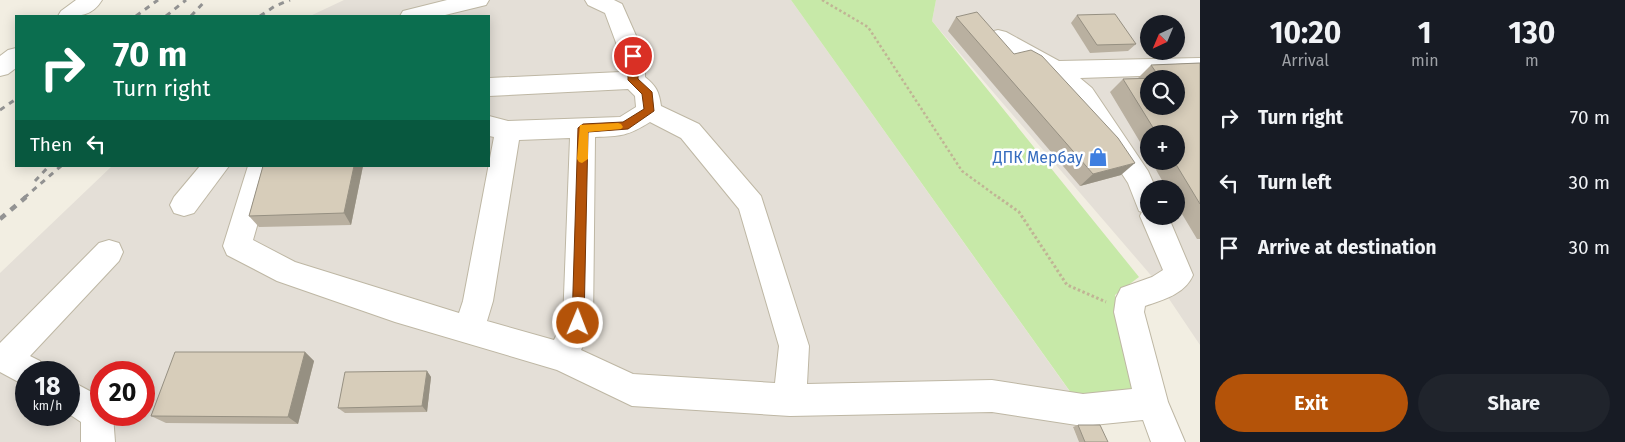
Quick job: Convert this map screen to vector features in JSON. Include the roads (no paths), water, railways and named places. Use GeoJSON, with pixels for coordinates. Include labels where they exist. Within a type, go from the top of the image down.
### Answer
{"type":"FeatureCollection","features":[{"type":"Feature","properties":{"kind":"street"},"geometry":{"type":"LineString","coordinates":[[70,15],[91,0]]}},
{"type":"Feature","properties":{"kind":"street"},"geometry":{"type":"LineString","coordinates":[[415,15],[478,0]]}},
{"type":"Feature","properties":{"kind":"street"},"geometry":{"type":"LineString","coordinates":[[596,0],[614,9],[633,56],[633,80]]}},
{"type":"Feature","properties":{"kind":"street"},"geometry":{"type":"LineString","coordinates":[[998,38],[1055,70],[1083,94],[1140,181]]}},
{"type":"Feature","properties":{"kind":"street"},"geometry":{"type":"LineString","coordinates":[[0,68],[15,57]]}},
{"type":"Feature","properties":{"kind":"street"},"geometry":{"type":"LineString","coordinates":[[1055,70],[1200,66]]}},
{"type":"Feature","properties":{"kind":"street"},"geometry":{"type":"LineString","coordinates":[[490,87],[633,80],[647,92],[649,111]]}},
{"type":"Feature","properties":{"kind":"street"},"geometry":{"type":"LineString","coordinates":[[469,329],[478,300],[498,128],[625,126],[649,111]]}},
{"type":"Feature","properties":{"kind":"street"},"geometry":{"type":"LineString","coordinates":[[649,111],[690,131],[750,204],[794,346],[790,400]]}},
{"type":"Feature","properties":{"kind":"street"},"geometry":{"type":"LineString","coordinates":[[562,357],[578,323],[583,128]]}},
{"type":"Feature","properties":{"kind":"street"},"geometry":{"type":"LineString","coordinates":[[184,205],[215,167]]}},
{"type":"Feature","properties":{"kind":"street"},"geometry":{"type":"LineString","coordinates":[[261,167],[237,246],[287,272],[395,308],[562,357],[632,390],[790,400],[992,396],[1083,410],[1152,403]]}},
{"type":"Feature","properties":{"kind":"street"},"geometry":{"type":"LineString","coordinates":[[1159,225],[1190,275],[1131,298],[1129,312],[1152,403],[1168,442]]}},
{"type":"Feature","properties":{"kind":"street"},"geometry":{"type":"LineString","coordinates":[[15,364],[6,359],[109,252]]}},
{"type":"Feature","properties":{"kind":"street"},"geometry":{"type":"LineString","coordinates":[[80,403],[97,413],[98,442]]}},
{"type":"Feature","properties":{"kind":"railway"},"geometry":{"type":"LineString","coordinates":[[137,15],[158,0]]}},
{"type":"Feature","properties":{"kind":"railway"},"geometry":{"type":"LineString","coordinates":[[167,15],[186,0]]}},
{"type":"Feature","properties":{"kind":"railway"},"geometry":{"type":"LineString","coordinates":[[192,15],[206,0]]}},
{"type":"Feature","properties":{"kind":"railway"},"geometry":{"type":"LineString","coordinates":[[262,15],[275,6],[290,0]]}},
{"type":"Feature","properties":{"kind":"railway"},"geometry":{"type":"LineString","coordinates":[[0,110],[15,100]]}},
{"type":"Feature","properties":{"kind":"railway"},"geometry":{"type":"LineString","coordinates":[[35,181],[48,167]]}},
{"type":"Feature","properties":{"kind":"railway"},"geometry":{"type":"LineString","coordinates":[[24,198],[60,167]]}},
{"type":"Feature","properties":{"kind":"railway"},"geometry":{"type":"LineString","coordinates":[[0,219],[26,197]]}},
{"type":"Feature","properties":{"kind":"place","name":"ДПК Мербау"},"geometry":{"type":"Point","coordinates":[1098,157]}}]}
